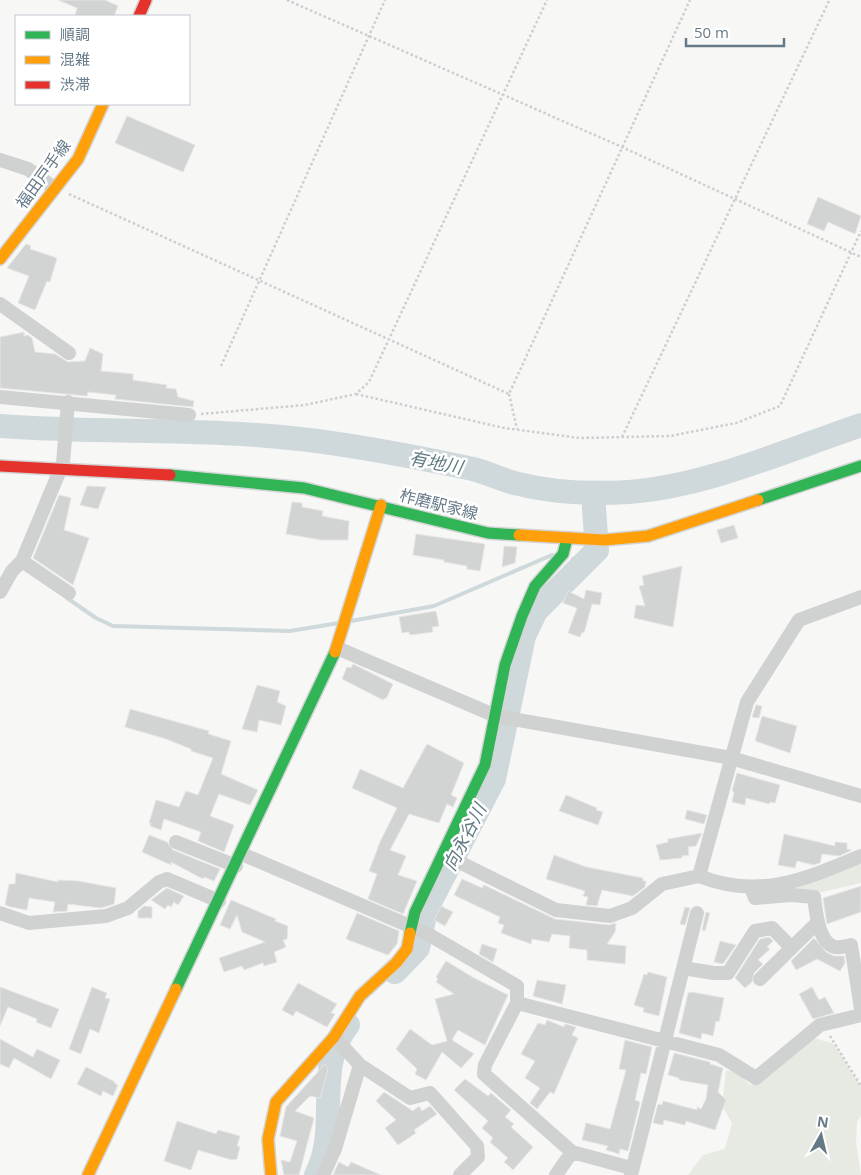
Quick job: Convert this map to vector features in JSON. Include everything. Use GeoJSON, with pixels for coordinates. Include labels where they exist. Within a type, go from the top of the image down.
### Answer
{"type":"FeatureCollection","features":[{"type":"Feature","properties":{"kind":"street"},"geometry":{"type":"LineString","coordinates":[[139,15],[146,0]]}},
{"type":"Feature","properties":{"kind":"street","name":"福田戸手線"},"geometry":{"type":"LineString","coordinates":[[0,258],[78,159],[103,105]]}},
{"type":"Feature","properties":{"kind":"street"},"geometry":{"type":"LineString","coordinates":[[0,160],[28,169],[54,188]]}},
{"type":"Feature","properties":{"kind":"street"},"geometry":{"type":"LineString","coordinates":[[0,304],[70,354]]}},
{"type":"Feature","properties":{"kind":"street"},"geometry":{"type":"LineString","coordinates":[[0,397],[189,415]]}},
{"type":"Feature","properties":{"kind":"street"},"geometry":{"type":"LineString","coordinates":[[0,592],[12,571],[22,561],[60,466],[68,402]]}},
{"type":"Feature","properties":{"kind":"street","name":"柞磨駅家線"},"geometry":{"type":"LineString","coordinates":[[0,466],[60,466],[196,476],[304,488],[381,505],[488,533],[590,540],[648,536],[861,466]]}},
{"type":"Feature","properties":{"kind":"street"},"geometry":{"type":"LineString","coordinates":[[88,1175],[239,860],[337,648],[381,505]]}},
{"type":"Feature","properties":{"kind":"street"},"geometry":{"type":"LineString","coordinates":[[270,1175],[268,1139],[276,1102],[334,1037],[360,996],[396,963],[407,949],[415,912],[485,765],[505,665],[522,616],[535,586],[563,554],[567,539]]}},
{"type":"Feature","properties":{"kind":"street"},"geometry":{"type":"LineString","coordinates":[[22,561],[69,593]]}},
{"type":"Feature","properties":{"kind":"street"},"geometry":{"type":"LineString","coordinates":[[699,876],[747,702],[799,620],[861,597]]}},
{"type":"Feature","properties":{"kind":"street"},"geometry":{"type":"LineString","coordinates":[[337,648],[496,716],[731,758],[861,796]]}},
{"type":"Feature","properties":{"kind":"street"},"geometry":{"type":"LineString","coordinates":[[176,842],[239,860],[412,926],[517,986],[517,1003],[485,1065],[484,1074],[572,1152],[631,1172],[697,913]]}},
{"type":"Feature","properties":{"kind":"street"},"geometry":{"type":"LineString","coordinates":[[443,854],[556,910],[610,916],[632,908],[662,884],[699,876],[719,884],[763,888],[818,874],[861,856]]}},
{"type":"Feature","properties":{"kind":"street"},"geometry":{"type":"LineString","coordinates":[[0,914],[29,923],[106,916],[128,908],[159,882],[167,880],[219,901]]}},
{"type":"Feature","properties":{"kind":"street"},"geometry":{"type":"LineString","coordinates":[[751,888],[755,898],[791,895],[814,897],[818,922],[826,941],[835,947],[856,944],[861,1009]]}},
{"type":"Feature","properties":{"kind":"street"},"geometry":{"type":"LineString","coordinates":[[760,979],[790,947],[818,922]]}},
{"type":"Feature","properties":{"kind":"street"},"geometry":{"type":"LineString","coordinates":[[683,968],[714,974],[728,973],[756,931],[772,928],[790,947]]}},
{"type":"Feature","properties":{"kind":"street"},"geometry":{"type":"LineString","coordinates":[[517,1003],[719,1055],[756,1078],[820,1025],[861,1015]]}},
{"type":"Feature","properties":{"kind":"street"},"geometry":{"type":"LineString","coordinates":[[334,1037],[355,1060],[410,1098],[430,1092],[477,1146],[478,1158],[460,1175]]}},
{"type":"Feature","properties":{"kind":"street"},"geometry":{"type":"LineString","coordinates":[[323,1175],[335,1149],[355,1060]]}},
{"type":"Feature","properties":{"kind":"street"},"geometry":{"type":"LineString","coordinates":[[556,1175],[572,1152]]}},
{"type":"Feature","properties":{"kind":"path"},"geometry":{"type":"LineString","coordinates":[[287,0],[622,147],[861,257]]}},
{"type":"Feature","properties":{"kind":"path"},"geometry":{"type":"LineString","coordinates":[[221,366],[385,0]]}},
{"type":"Feature","properties":{"kind":"path"},"geometry":{"type":"LineString","coordinates":[[356,394],[369,382],[390,340],[547,0]]}},
{"type":"Feature","properties":{"kind":"path"},"geometry":{"type":"LineString","coordinates":[[517,430],[508,394],[690,0]]}},
{"type":"Feature","properties":{"kind":"path"},"geometry":{"type":"LineString","coordinates":[[622,437],[829,1]]}},
{"type":"Feature","properties":{"kind":"path"},"geometry":{"type":"LineString","coordinates":[[54,188],[508,394]]}},
{"type":"Feature","properties":{"kind":"path"},"geometry":{"type":"LineString","coordinates":[[189,415],[305,405],[356,394],[517,430],[580,438],[670,436],[736,423],[780,406],[861,231]]}},
{"type":"Feature","properties":{"kind":"path"},"geometry":{"type":"LineString","coordinates":[[820,1025],[828,1032],[861,1086]]}},
{"type":"Feature","properties":{"kind":"shaded area"},"geometry":{"type":"Polygon","coordinates":[[[861,860],[861,883],[818,893],[762,895],[861,860]]]}},
{"type":"Feature","properties":{"kind":"shaded area"},"geometry":{"type":"Polygon","coordinates":[[[811,1037],[834,1044],[861,1087],[861,1116],[857,1122],[856,1142],[861,1175],[688,1175],[703,1155],[725,1149],[732,1123],[722,1106],[726,1071],[736,1071],[750,1085],[811,1037]]]}},
{"type":"Feature","properties":{"kind":"building"},"geometry":{"type":"Polygon","coordinates":[[[58,0],[105,0],[118,6],[114,15],[75,15],[77,8],[58,0]]]}},
{"type":"Feature","properties":{"kind":"building"},"geometry":{"type":"Polygon","coordinates":[[[127,116],[195,145],[183,172],[115,143],[127,116]]]}},
{"type":"Feature","properties":{"kind":"building"},"geometry":{"type":"Polygon","coordinates":[[[818,197],[861,216],[855,234],[828,222],[824,231],[807,224],[818,197]]]}},
{"type":"Feature","properties":{"kind":"building"},"geometry":{"type":"Polygon","coordinates":[[[26,244],[31,246],[30,249],[57,258],[50,282],[47,281],[35,310],[18,303],[29,276],[7,268],[26,244]]]}},
{"type":"Feature","properties":{"kind":"building"},"geometry":{"type":"Polygon","coordinates":[[[24,332],[24,336],[28,335],[32,338],[35,352],[55,354],[68,362],[85,361],[90,348],[103,354],[101,371],[133,374],[133,380],[167,385],[166,388],[176,389],[178,397],[194,401],[193,407],[115,399],[116,395],[88,392],[87,396],[0,388],[0,337],[24,332]]]}},
{"type":"Feature","properties":{"kind":"building"},"geometry":{"type":"Polygon","coordinates":[[[87,486],[106,487],[98,509],[80,505],[87,486]]]}},
{"type":"Feature","properties":{"kind":"building"},"geometry":{"type":"Polygon","coordinates":[[[59,495],[71,498],[64,530],[89,538],[73,585],[33,558],[59,495]]]}},
{"type":"Feature","properties":{"kind":"building"},"geometry":{"type":"Polygon","coordinates":[[[292,502],[302,503],[302,507],[323,511],[322,516],[349,521],[348,540],[322,540],[286,534],[292,502]]]}},
{"type":"Feature","properties":{"kind":"building"},"geometry":{"type":"Polygon","coordinates":[[[734,525],[738,538],[721,543],[717,530],[734,525]]]}},
{"type":"Feature","properties":{"kind":"building"},"geometry":{"type":"Polygon","coordinates":[[[416,534],[485,544],[480,571],[467,569],[467,566],[444,562],[444,560],[413,555],[416,534]]]}},
{"type":"Feature","properties":{"kind":"building"},"geometry":{"type":"Polygon","coordinates":[[[504,546],[517,547],[515,563],[502,567],[504,546]]]}},
{"type":"Feature","properties":{"kind":"building"},"geometry":{"type":"Polygon","coordinates":[[[682,566],[673,627],[634,618],[636,605],[645,606],[639,586],[644,585],[642,576],[682,566]]]}},
{"type":"Feature","properties":{"kind":"building"},"geometry":{"type":"Polygon","coordinates":[[[586,590],[602,593],[600,605],[592,604],[584,633],[582,632],[580,637],[568,633],[577,608],[563,603],[568,591],[584,599],[586,590]]]}},
{"type":"Feature","properties":{"kind":"building"},"geometry":{"type":"Polygon","coordinates":[[[436,611],[439,626],[432,627],[433,632],[410,635],[409,632],[402,633],[399,617],[436,611]]]}},
{"type":"Feature","properties":{"kind":"building"},"geometry":{"type":"Polygon","coordinates":[[[353,664],[393,684],[386,699],[384,698],[383,700],[342,679],[347,667],[351,668],[353,664]]]}},
{"type":"Feature","properties":{"kind":"building"},"geometry":{"type":"Polygon","coordinates":[[[257,685],[280,691],[277,702],[286,706],[281,725],[259,720],[257,732],[242,729],[257,685]]]}},
{"type":"Feature","properties":{"kind":"building"},"geometry":{"type":"Polygon","coordinates":[[[756,705],[762,706],[759,718],[752,717],[756,705]]]}},
{"type":"Feature","properties":{"kind":"building"},"geometry":{"type":"Polygon","coordinates":[[[130,709],[209,731],[208,734],[231,741],[221,774],[258,790],[250,805],[219,794],[210,816],[234,825],[224,852],[198,841],[201,832],[164,819],[161,830],[150,826],[151,823],[149,823],[156,800],[179,807],[186,791],[198,795],[213,758],[191,751],[191,749],[166,739],[125,727],[130,709]]]}},
{"type":"Feature","properties":{"kind":"building"},"geometry":{"type":"Polygon","coordinates":[[[762,716],[797,726],[790,753],[755,741],[762,716]]]}},
{"type":"Feature","properties":{"kind":"building"},"geometry":{"type":"Polygon","coordinates":[[[427,744],[464,763],[451,795],[457,798],[453,807],[447,804],[439,823],[409,814],[390,850],[406,856],[398,875],[417,881],[403,914],[368,899],[377,874],[369,871],[380,842],[397,808],[352,788],[360,769],[403,788],[427,744]]]}},
{"type":"Feature","properties":{"kind":"building"},"geometry":{"type":"Polygon","coordinates":[[[737,773],[780,785],[775,803],[770,802],[769,804],[746,798],[745,805],[732,802],[734,792],[732,791],[737,773]]]}},
{"type":"Feature","properties":{"kind":"building"},"geometry":{"type":"Polygon","coordinates":[[[566,795],[603,812],[598,825],[559,811],[566,795]]]}},
{"type":"Feature","properties":{"kind":"building"},"geometry":{"type":"Polygon","coordinates":[[[687,810],[707,815],[704,824],[685,819],[687,810]]]}},
{"type":"Feature","properties":{"kind":"building"},"geometry":{"type":"Polygon","coordinates":[[[702,833],[696,846],[688,847],[689,855],[682,856],[682,858],[660,860],[656,845],[668,842],[668,839],[702,833]]]}},
{"type":"Feature","properties":{"kind":"building"},"geometry":{"type":"Polygon","coordinates":[[[784,834],[835,846],[835,842],[847,843],[847,849],[852,850],[839,856],[822,854],[820,863],[814,865],[797,861],[795,868],[778,865],[784,834]]]}},
{"type":"Feature","properties":{"kind":"building"},"geometry":{"type":"Polygon","coordinates":[[[149,835],[167,842],[173,850],[220,869],[214,881],[204,877],[203,879],[171,862],[171,865],[142,852],[149,835]]]}},
{"type":"Feature","properties":{"kind":"building"},"geometry":{"type":"Polygon","coordinates":[[[554,855],[586,867],[643,878],[643,881],[646,881],[645,887],[633,896],[602,890],[597,906],[586,905],[588,897],[583,896],[585,891],[546,879],[554,855]]]}},
{"type":"Feature","properties":{"kind":"building"},"geometry":{"type":"Polygon","coordinates":[[[16,873],[58,882],[58,880],[78,881],[116,888],[114,904],[101,908],[68,904],[67,911],[53,912],[55,902],[29,898],[27,910],[11,907],[5,905],[9,884],[15,884],[16,873]]]}},
{"type":"Feature","properties":{"kind":"building"},"geometry":{"type":"Polygon","coordinates":[[[462,879],[482,888],[484,885],[555,919],[609,925],[616,923],[615,932],[607,944],[626,946],[625,964],[587,960],[587,950],[569,948],[570,936],[552,934],[549,942],[532,939],[531,944],[501,933],[504,925],[498,923],[500,917],[454,895],[462,879]]]}},
{"type":"Feature","properties":{"kind":"building"},"geometry":{"type":"Polygon","coordinates":[[[861,886],[861,912],[827,924],[823,898],[861,886]]]}},
{"type":"Feature","properties":{"kind":"building"},"geometry":{"type":"Polygon","coordinates":[[[167,888],[184,896],[178,905],[174,902],[171,907],[168,905],[165,909],[151,900],[167,888]]]}},
{"type":"Feature","properties":{"kind":"building"},"geometry":{"type":"Polygon","coordinates":[[[231,900],[288,926],[287,939],[283,940],[286,947],[274,952],[277,962],[264,966],[263,963],[244,970],[242,966],[224,972],[219,958],[265,942],[242,932],[237,915],[230,929],[220,925],[231,900]]]}},
{"type":"Feature","properties":{"kind":"building"},"geometry":{"type":"Polygon","coordinates":[[[144,906],[152,907],[152,918],[138,918],[138,911],[144,906]]]}},
{"type":"Feature","properties":{"kind":"building"},"geometry":{"type":"Polygon","coordinates":[[[441,906],[453,912],[445,926],[434,920],[441,906]]]}},
{"type":"Feature","properties":{"kind":"building"},"geometry":{"type":"Polygon","coordinates":[[[685,907],[690,908],[685,925],[680,924],[685,907]]]}},
{"type":"Feature","properties":{"kind":"building"},"geometry":{"type":"Polygon","coordinates":[[[706,912],[710,913],[705,931],[702,930],[706,912]]]}},
{"type":"Feature","properties":{"kind":"building"},"geometry":{"type":"Polygon","coordinates":[[[357,913],[399,931],[397,944],[388,955],[346,939],[357,913]]]}},
{"type":"Feature","properties":{"kind":"building"},"geometry":{"type":"Polygon","coordinates":[[[769,937],[773,941],[767,947],[770,949],[758,960],[763,964],[754,973],[752,982],[745,988],[735,978],[760,939],[769,937]]]}},
{"type":"Feature","properties":{"kind":"building"},"geometry":{"type":"Polygon","coordinates":[[[814,938],[826,952],[834,956],[844,956],[845,963],[840,971],[817,959],[796,970],[791,961],[814,938]]]}},
{"type":"Feature","properties":{"kind":"building"},"geometry":{"type":"Polygon","coordinates":[[[720,941],[736,945],[723,964],[714,962],[720,941]]]}},
{"type":"Feature","properties":{"kind":"building"},"geometry":{"type":"Polygon","coordinates":[[[482,944],[497,949],[493,962],[479,954],[482,944]]]}},
{"type":"Feature","properties":{"kind":"building"},"geometry":{"type":"Polygon","coordinates":[[[446,961],[508,995],[485,1045],[458,1030],[452,1040],[474,1054],[461,1068],[442,1052],[426,1080],[415,1074],[417,1069],[396,1049],[410,1029],[432,1045],[447,1041],[435,999],[454,994],[436,982],[438,979],[436,977],[446,961]]]}},
{"type":"Feature","properties":{"kind":"building"},"geometry":{"type":"Polygon","coordinates":[[[648,972],[667,977],[659,1016],[643,1012],[644,1008],[634,1005],[644,974],[647,975],[648,972]]]}},
{"type":"Feature","properties":{"kind":"building"},"geometry":{"type":"Polygon","coordinates":[[[537,980],[566,985],[562,1004],[533,996],[537,980]]]}},
{"type":"Feature","properties":{"kind":"building"},"geometry":{"type":"Polygon","coordinates":[[[298,983],[337,1004],[331,1013],[335,1014],[327,1027],[296,1011],[293,1016],[282,1010],[298,983]]]}},
{"type":"Feature","properties":{"kind":"building"},"geometry":{"type":"Polygon","coordinates":[[[0,987],[59,1009],[51,1028],[36,1022],[37,1019],[8,1007],[0,1026],[0,987]]]}},
{"type":"Feature","properties":{"kind":"building"},"geometry":{"type":"Polygon","coordinates":[[[92,987],[107,993],[105,998],[110,999],[99,1033],[90,1029],[81,1054],[69,1049],[92,987]]]}},
{"type":"Feature","properties":{"kind":"building"},"geometry":{"type":"Polygon","coordinates":[[[812,987],[819,1000],[825,997],[834,1013],[813,1019],[799,994],[812,987]]]}},
{"type":"Feature","properties":{"kind":"building"},"geometry":{"type":"Polygon","coordinates":[[[692,992],[724,998],[719,1022],[716,1021],[713,1036],[702,1033],[701,1039],[679,1033],[688,993],[692,992]]]}},
{"type":"Feature","properties":{"kind":"building"},"geometry":{"type":"Polygon","coordinates":[[[547,1020],[564,1027],[565,1024],[576,1027],[572,1035],[578,1038],[554,1094],[550,1092],[537,1109],[530,1103],[540,1088],[525,1078],[535,1061],[521,1054],[538,1023],[545,1025],[547,1020]]]}},
{"type":"Feature","properties":{"kind":"building"},"geometry":{"type":"Polygon","coordinates":[[[0,1039],[33,1057],[37,1049],[60,1060],[51,1079],[14,1058],[9,1068],[0,1064],[0,1039]]]}},
{"type":"Feature","properties":{"kind":"building"},"geometry":{"type":"Polygon","coordinates":[[[625,1040],[652,1047],[646,1074],[641,1073],[635,1100],[640,1102],[628,1151],[620,1149],[619,1154],[606,1150],[608,1146],[582,1140],[586,1123],[610,1129],[626,1070],[619,1069],[625,1040]]]}},
{"type":"Feature","properties":{"kind":"building"},"geometry":{"type":"Polygon","coordinates":[[[674,1053],[710,1062],[710,1064],[723,1068],[718,1092],[726,1100],[715,1130],[686,1121],[685,1125],[664,1120],[663,1125],[653,1123],[658,1104],[662,1105],[663,1101],[697,1110],[697,1107],[701,1109],[706,1099],[708,1085],[679,1080],[679,1078],[668,1075],[674,1053]]]}},
{"type":"Feature","properties":{"kind":"building"},"geometry":{"type":"Polygon","coordinates":[[[325,1064],[328,1069],[320,1098],[310,1096],[295,1111],[314,1118],[299,1175],[284,1175],[281,1160],[290,1162],[297,1141],[280,1136],[286,1107],[325,1064]]]}},
{"type":"Feature","properties":{"kind":"building"},"geometry":{"type":"Polygon","coordinates":[[[86,1067],[118,1085],[113,1096],[103,1091],[101,1096],[77,1084],[86,1067]]]}},
{"type":"Feature","properties":{"kind":"building"},"geometry":{"type":"Polygon","coordinates":[[[465,1079],[488,1096],[491,1093],[511,1110],[505,1117],[514,1124],[511,1127],[533,1147],[513,1170],[504,1162],[508,1158],[490,1142],[493,1138],[482,1128],[488,1121],[454,1090],[465,1079]]]}},
{"type":"Feature","properties":{"kind":"building"},"geometry":{"type":"Polygon","coordinates":[[[384,1092],[413,1111],[419,1106],[422,1111],[430,1106],[437,1114],[414,1130],[416,1133],[398,1145],[385,1128],[396,1120],[376,1101],[384,1092]]]}},
{"type":"Feature","properties":{"kind":"building"},"geometry":{"type":"Polygon","coordinates":[[[177,1121],[216,1134],[218,1130],[240,1136],[237,1146],[240,1147],[237,1159],[232,1160],[198,1150],[191,1170],[164,1161],[177,1121]]]}},
{"type":"Feature","properties":{"kind":"building"},"geometry":{"type":"Polygon","coordinates":[[[339,1162],[348,1167],[351,1162],[381,1175],[333,1175],[339,1162]]]}},
{"type":"Feature","properties":{"kind":"waterway","name":"有地川"},"geometry":{"type":"LineString","coordinates":[[0,426],[79,430],[198,432],[317,441],[395,453],[473,469],[507,481],[532,487],[560,491],[602,493],[629,492],[688,483],[746,466],[861,425]]}},
{"type":"Feature","properties":{"kind":"waterway","name":"向永谷川"},"geometry":{"type":"LineString","coordinates":[[395,972],[418,948],[426,910],[494,779],[524,636],[536,611],[597,550],[593,494]]}},
{"type":"Feature","properties":{"kind":"waterway"},"geometry":{"type":"LineString","coordinates":[[351,621],[434,606],[552,555]]}},
{"type":"Feature","properties":{"kind":"waterway"},"geometry":{"type":"LineString","coordinates":[[573,559],[580,566]]}},
{"type":"Feature","properties":{"kind":"waterway"},"geometry":{"type":"LineString","coordinates":[[67,598],[96,618],[113,626],[290,631],[339,623]]}},
{"type":"Feature","properties":{"kind":"waterway","name":"向永谷川"},"geometry":{"type":"LineString","coordinates":[[316,1175],[323,1157],[327,1138],[329,1079],[332,1060],[338,1042],[348,1025]]}},
{"type":"Feature","properties":{"kind":"traffic: fast"},"geometry":{"type":"LineString","coordinates":[[758,500],[861,466]]}},
{"type":"Feature","properties":{"kind":"traffic: fast"},"geometry":{"type":"LineString","coordinates":[[170,475],[304,488],[488,533],[519,535]]}},
{"type":"Feature","properties":{"kind":"traffic: fast"},"geometry":{"type":"LineString","coordinates":[[410,933],[415,912],[485,765],[505,665],[522,616],[535,586],[563,554],[567,539]]}},
{"type":"Feature","properties":{"kind":"traffic: fast"},"geometry":{"type":"LineString","coordinates":[[176,989],[335,652]]}},
{"type":"Feature","properties":{"kind":"traffic: slow"},"geometry":{"type":"LineString","coordinates":[[0,259],[78,159],[103,105]]}},
{"type":"Feature","properties":{"kind":"traffic: slow"},"geometry":{"type":"LineString","coordinates":[[519,535],[604,540],[648,536],[758,500]]}},
{"type":"Feature","properties":{"kind":"traffic: slow"},"geometry":{"type":"LineString","coordinates":[[335,652],[381,505]]}},
{"type":"Feature","properties":{"kind":"traffic: slow"},"geometry":{"type":"LineString","coordinates":[[271,1175],[268,1139],[276,1102],[334,1037],[360,996],[396,963],[407,949],[410,933]]}},
{"type":"Feature","properties":{"kind":"traffic: slow"},"geometry":{"type":"LineString","coordinates":[[88,1175],[176,989]]}},
{"type":"Feature","properties":{"kind":"traffic: jam"},"geometry":{"type":"LineString","coordinates":[[139,15],[146,0]]}},
{"type":"Feature","properties":{"kind":"traffic: jam"},"geometry":{"type":"LineString","coordinates":[[0,466],[170,475]]}}]}
